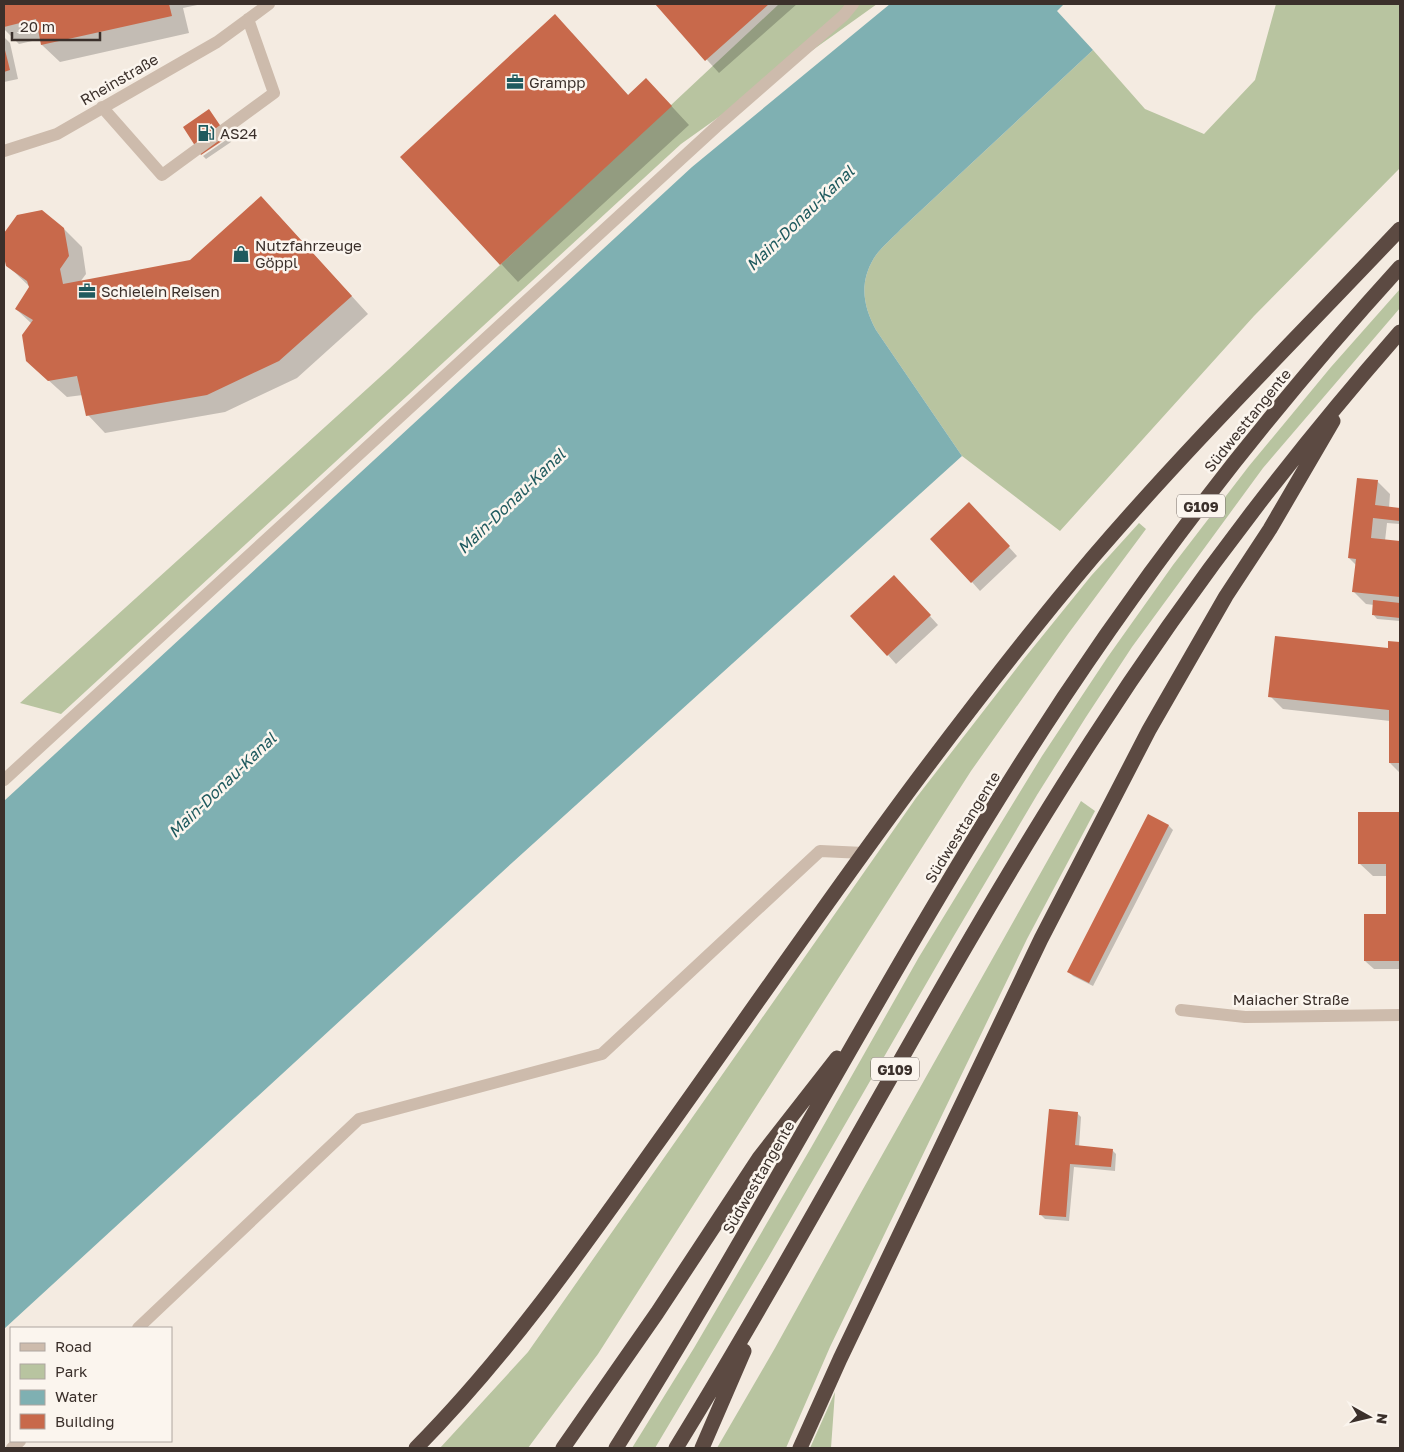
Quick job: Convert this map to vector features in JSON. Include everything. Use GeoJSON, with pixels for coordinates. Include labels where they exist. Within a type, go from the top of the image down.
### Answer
{"type":"FeatureCollection","features":[{"type":"Feature","properties":{"kind":"highway"},"geometry":{"type":"LineString","coordinates":[[416,1448],[476,1384],[545,1300],[864,853],[1039,622],[1094,556],[1194,446],[1400,229]]}},
{"type":"Feature","properties":{"kind":"highway","name":"Südwesttangente"},"geometry":{"type":"LineString","coordinates":[[616,1448],[772,1188],[933,906],[1022,761],[1117,619],[1232,465],[1356,315],[1400,267]]}},
{"type":"Feature","properties":{"kind":"highway","name":"G109"},"geometry":{"type":"LineString","coordinates":[[676,1448],[767,1297],[884,1088],[969,942],[1089,744],[1140,666],[1217,558],[1356,382],[1400,332]]}},
{"type":"Feature","properties":{"kind":"highway"},"geometry":{"type":"LineString","coordinates":[[800,1448],[840,1359],[1041,939],[1149,730],[1226,596],[1270,529],[1356,382]]}},
{"type":"Feature","properties":{"kind":"highway"},"geometry":{"type":"LineString","coordinates":[[564,1448],[657,1313],[758,1158],[866,1022]]}},
{"type":"Feature","properties":{"kind":"highway"},"geometry":{"type":"LineString","coordinates":[[702,1448],[767,1297]]}},
{"type":"Feature","properties":{"kind":"street","name":"Rheinstraße"},"geometry":{"type":"LineString","coordinates":[[4,151],[57,134],[217,42],[269,4]]}},
{"type":"Feature","properties":{"kind":"street"},"geometry":{"type":"LineString","coordinates":[[4,780],[716,127],[844,16],[853,4]]}},
{"type":"Feature","properties":{"kind":"street"},"geometry":{"type":"LineString","coordinates":[[102,107],[162,176],[274,93],[248,20]]}},
{"type":"Feature","properties":{"kind":"street"},"geometry":{"type":"LineString","coordinates":[[139,1327],[359,1119],[602,1054],[820,851],[864,853]]}},
{"type":"Feature","properties":{"kind":"street","name":"Maiacher Straße"},"geometry":{"type":"LineString","coordinates":[[1181,1010],[1245,1017],[1400,1015]]}},
{"type":"Feature","properties":{"kind":"green space"},"geometry":{"type":"Polygon","coordinates":[[[779,4],[877,4],[681,144],[61,714],[20,703],[389,369],[779,4]]]}},
{"type":"Feature","properties":{"kind":"green space"},"geometry":{"type":"Polygon","coordinates":[[[1276,4],[1400,4],[1400,168],[1254,316],[1060,531],[962,456],[876,330],[868,312],[864,294],[869,267],[880,250],[901,229],[1093,50],[1145,109],[1204,134],[1255,80],[1276,4]]]}},
{"type":"Feature","properties":{"kind":"green space"},"geometry":{"type":"Polygon","coordinates":[[[1400,289],[1400,308],[1263,468],[1132,647],[1037,795],[768,1258],[655,1448],[632,1448],[694,1348],[812,1146],[919,957],[1042,756],[1107,658],[1173,565],[1249,466],[1331,367],[1400,289]]]}},
{"type":"Feature","properties":{"kind":"green space"},"geometry":{"type":"Polygon","coordinates":[[[1139,523],[1146,529],[1068,634],[971,771],[598,1354],[528,1448],[440,1448],[528,1352],[916,798],[1091,576],[1139,523]]]}},
{"type":"Feature","properties":{"kind":"green space"},"geometry":{"type":"Polygon","coordinates":[[[1081,801],[1095,811],[1027,939],[830,1347],[786,1448],[717,1448],[775,1348],[1081,801]]]}},
{"type":"Feature","properties":{"kind":"green space"},"geometry":{"type":"Polygon","coordinates":[[[835,1392],[831,1448],[810,1448],[835,1392]]]}},
{"type":"Feature","properties":{"kind":"water","name":"Main-Donau-Kanal"},"geometry":{"type":"Polygon","coordinates":[[[890,4],[1064,4],[1057,11],[1093,50],[901,229],[874,258],[866,276],[864,294],[868,312],[876,330],[962,456],[513,862],[4,1329],[4,801],[692,167],[890,4]]]}},
{"type":"Feature","properties":{"kind":"building"},"geometry":{"type":"Polygon","coordinates":[[[4,4],[169,4],[172,16],[41,45],[36,19],[4,27],[4,4]]]}},
{"type":"Feature","properties":{"kind":"building"},"geometry":{"type":"Polygon","coordinates":[[[655,4],[769,4],[705,61],[655,4]]]}},
{"type":"Feature","properties":{"kind":"building"},"geometry":{"type":"Polygon","coordinates":[[[555,14],[628,95],[646,78],[672,106],[500,265],[400,157],[555,14]]]}},
{"type":"Feature","properties":{"kind":"building"},"geometry":{"type":"Polygon","coordinates":[[[4,46],[10,70],[4,72],[4,46]]]}},
{"type":"Feature","properties":{"kind":"building"},"geometry":{"type":"Polygon","coordinates":[[[209,109],[228,137],[201,155],[183,127],[209,109]]]}},
{"type":"Feature","properties":{"kind":"building"},"geometry":{"type":"Polygon","coordinates":[[[261,196],[352,296],[279,361],[207,395],[86,416],[77,376],[48,381],[26,361],[22,335],[33,320],[15,309],[29,287],[27,281],[6,266],[4,257],[4,233],[17,215],[42,210],[64,228],[69,256],[60,269],[63,284],[190,260],[261,196]]]}},
{"type":"Feature","properties":{"kind":"building"},"geometry":{"type":"Polygon","coordinates":[[[1357,478],[1378,480],[1375,505],[1400,508],[1400,521],[1373,518],[1371,538],[1400,541],[1400,597],[1352,592],[1356,559],[1348,558],[1357,478]]]}},
{"type":"Feature","properties":{"kind":"building"},"geometry":{"type":"Polygon","coordinates":[[[969,502],[1010,546],[971,583],[930,539],[969,502]]]}},
{"type":"Feature","properties":{"kind":"building"},"geometry":{"type":"Polygon","coordinates":[[[894,575],[931,615],[887,656],[850,616],[894,575]]]}},
{"type":"Feature","properties":{"kind":"building"},"geometry":{"type":"Polygon","coordinates":[[[1373,600],[1400,603],[1400,618],[1372,615],[1373,600]]]}},
{"type":"Feature","properties":{"kind":"building"},"geometry":{"type":"Polygon","coordinates":[[[1275,636],[1388,648],[1388,641],[1400,642],[1400,763],[1389,763],[1389,710],[1268,697],[1275,636]]]}},
{"type":"Feature","properties":{"kind":"building"},"geometry":{"type":"Polygon","coordinates":[[[1358,812],[1400,812],[1400,961],[1364,961],[1364,914],[1386,914],[1386,864],[1358,864],[1358,812]]]}},
{"type":"Feature","properties":{"kind":"building"},"geometry":{"type":"Polygon","coordinates":[[[1148,814],[1169,825],[1089,983],[1067,972],[1148,814]]]}},
{"type":"Feature","properties":{"kind":"building"},"geometry":{"type":"Polygon","coordinates":[[[1049,1109],[1078,1112],[1075,1145],[1113,1149],[1111,1167],[1070,1164],[1066,1217],[1039,1215],[1049,1109]]]}},
{"type":"Feature","properties":{"kind":"place","name":"Grampp"},"geometry":{"type":"Point","coordinates":[515,82]}},
{"type":"Feature","properties":{"kind":"place","name":"AS24"},"geometry":{"type":"Point","coordinates":[206,133]}},
{"type":"Feature","properties":{"kind":"place","name":"Nutzfahrzeuge Göppl"},"geometry":{"type":"Point","coordinates":[241,254]}},
{"type":"Feature","properties":{"kind":"place","name":"Schielein Reisen"},"geometry":{"type":"Point","coordinates":[87,291]}}]}
